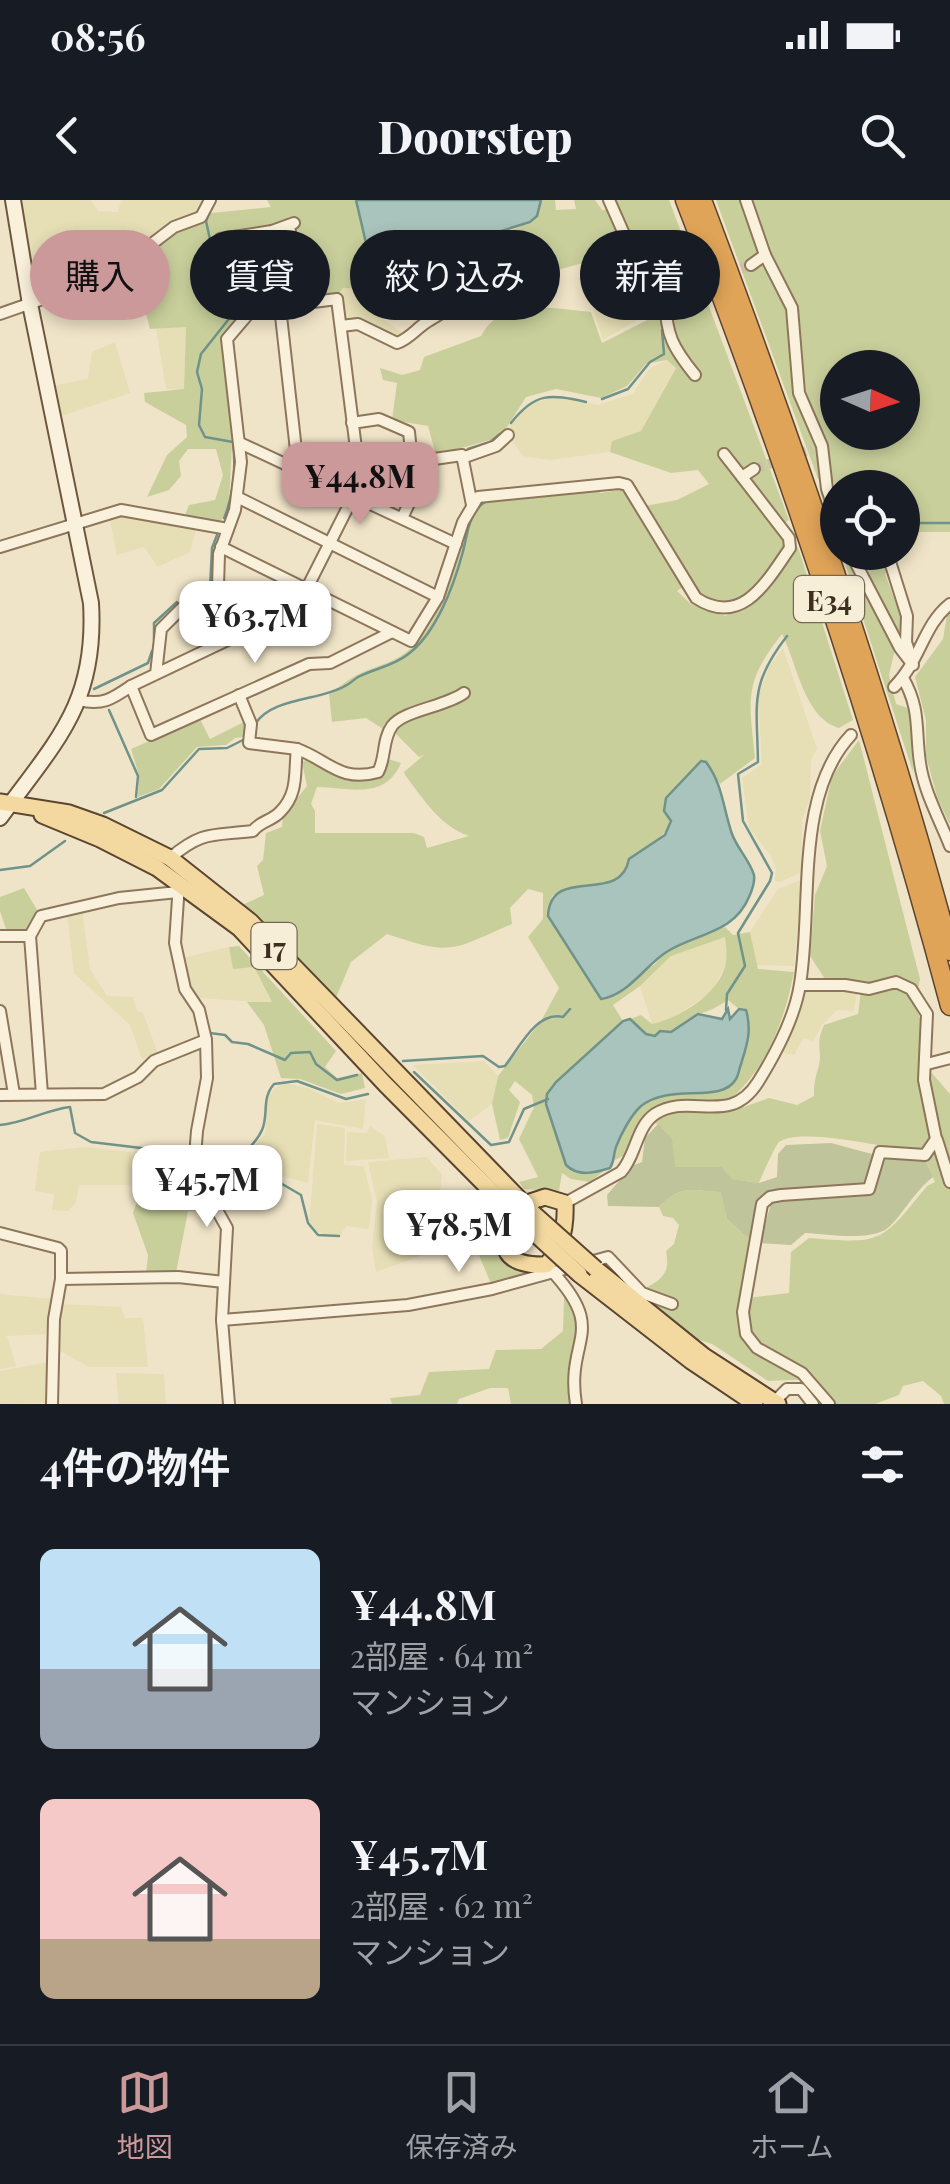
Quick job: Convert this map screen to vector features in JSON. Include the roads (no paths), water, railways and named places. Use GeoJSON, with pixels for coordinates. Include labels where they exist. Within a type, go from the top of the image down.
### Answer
{"type":"FeatureCollection","features":[{"type":"Feature","properties":{"kind":"highway","name":"E34"},"geometry":{"type":"LineString","coordinates":[[685,200],[752,374],[851,665],[950,1006]]}},
{"type":"Feature","properties":{"kind":"highway","name":"E34"},"geometry":{"type":"LineString","coordinates":[[702,200],[765,368],[865,660],[950,951]]}},
{"type":"Feature","properties":{"kind":"main road","name":"17"},"geometry":{"type":"LineString","coordinates":[[12,804],[86,819],[170,858],[251,922],[579,1274],[755,1404]]}},
{"type":"Feature","properties":{"kind":"main road","name":"17"},"geometry":{"type":"LineString","coordinates":[[12,804],[108,842],[157,868],[178,888],[240,928],[522,1213],[704,1356],[776,1403]]}},
{"type":"Feature","properties":{"kind":"main road"},"geometry":{"type":"LineString","coordinates":[[545,1198],[565,1203],[564,1229],[549,1268],[511,1259],[504,1248],[504,1237],[522,1213],[545,1198]]}},
{"type":"Feature","properties":{"kind":"street"},"geometry":{"type":"LineString","coordinates":[[0,314],[30,304],[13,200]]}},
{"type":"Feature","properties":{"kind":"street"},"geometry":{"type":"LineString","coordinates":[[170,230],[201,217],[210,200]]}},
{"type":"Feature","properties":{"kind":"street"},"geometry":{"type":"LineString","coordinates":[[609,200],[622,230]]}},
{"type":"Feature","properties":{"kind":"street"},"geometry":{"type":"LineString","coordinates":[[746,200],[764,255],[792,308],[799,393],[823,470]]}},
{"type":"Feature","properties":{"kind":"street"},"geometry":{"type":"LineString","coordinates":[[751,265],[764,255]]}},
{"type":"Feature","properties":{"kind":"street"},"geometry":{"type":"LineString","coordinates":[[80,700],[102,704],[131,686],[293,609],[306,591],[354,495],[359,472],[336,299],[330,300]]}},
{"type":"Feature","properties":{"kind":"street"},"geometry":{"type":"LineString","coordinates":[[0,818],[80,700],[88,677],[92,630],[90,603],[33,320]]}},
{"type":"Feature","properties":{"kind":"street"},"geometry":{"type":"LineString","coordinates":[[156,674],[161,629],[182,608],[214,592],[218,586],[216,567],[238,497],[240,443],[226,339],[243,320]]}},
{"type":"Feature","properties":{"kind":"street"},"geometry":{"type":"LineString","coordinates":[[282,320],[298,468]]}},
{"type":"Feature","properties":{"kind":"street"},"geometry":{"type":"LineString","coordinates":[[340,326],[358,324],[397,343],[407,340],[430,320]]}},
{"type":"Feature","properties":{"kind":"street"},"geometry":{"type":"LineString","coordinates":[[666,320],[672,347],[695,375]]}},
{"type":"Feature","properties":{"kind":"street"},"geometry":{"type":"LineString","coordinates":[[352,424],[380,419],[409,432],[416,492],[402,518]]}},
{"type":"Feature","properties":{"kind":"street"},"geometry":{"type":"LineString","coordinates":[[462,458],[496,446],[508,435]]}},
{"type":"Feature","properties":{"kind":"street"},"geometry":{"type":"LineString","coordinates":[[240,443],[456,544]]}},
{"type":"Feature","properties":{"kind":"street"},"geometry":{"type":"LineString","coordinates":[[412,462],[462,454],[472,504]]}},
{"type":"Feature","properties":{"kind":"street"},"geometry":{"type":"LineString","coordinates":[[221,546],[410,641],[438,597],[478,497],[584,484],[627,485],[696,598],[708,606],[726,609],[740,605],[763,587],[791,544],[724,454]]}},
{"type":"Feature","properties":{"kind":"street"},"geometry":{"type":"LineString","coordinates":[[742,477],[754,469]]}},
{"type":"Feature","properties":{"kind":"street"},"geometry":{"type":"LineString","coordinates":[[238,497],[438,597]]}},
{"type":"Feature","properties":{"kind":"street"},"geometry":{"type":"LineString","coordinates":[[0,547],[121,510],[228,529]]}},
{"type":"Feature","properties":{"kind":"street"},"geometry":{"type":"LineString","coordinates":[[859,570],[913,665]]}},
{"type":"Feature","properties":{"kind":"street"},"geometry":{"type":"LineString","coordinates":[[892,570],[907,616],[906,642],[913,665]]}},
{"type":"Feature","properties":{"kind":"street"},"geometry":{"type":"LineString","coordinates":[[950,604],[933,620],[913,665],[899,682],[914,696],[920,766],[950,846]]}},
{"type":"Feature","properties":{"kind":"street"},"geometry":{"type":"LineString","coordinates":[[131,686],[151,735],[309,664],[330,663],[392,632]]}},
{"type":"Feature","properties":{"kind":"street"},"geometry":{"type":"LineString","coordinates":[[239,695],[252,746],[297,749],[337,772],[366,776],[378,772],[392,727],[401,719],[441,707],[464,693]]}},
{"type":"Feature","properties":{"kind":"street"},"geometry":{"type":"LineString","coordinates":[[565,1203],[621,1172],[642,1129],[659,1112],[734,1106],[747,1097],[790,1021],[800,984],[819,794],[831,761],[851,734]]}},
{"type":"Feature","properties":{"kind":"street"},"geometry":{"type":"LineString","coordinates":[[170,858],[188,843],[210,833],[253,831],[257,824],[278,814],[298,777],[297,749]]}},
{"type":"Feature","properties":{"kind":"street"},"geometry":{"type":"LineString","coordinates":[[42,1094],[30,936],[41,916],[178,888],[175,944],[185,989],[199,1010],[206,1040],[196,1173],[227,1228],[222,1320],[228,1404]]}},
{"type":"Feature","properties":{"kind":"street"},"geometry":{"type":"LineString","coordinates":[[0,936],[30,936]]}},
{"type":"Feature","properties":{"kind":"street"},"geometry":{"type":"LineString","coordinates":[[800,984],[869,989],[896,982],[906,984],[927,1014],[930,1064],[924,1080],[950,1182]]}},
{"type":"Feature","properties":{"kind":"street"},"geometry":{"type":"LineString","coordinates":[[0,1011],[14,1094]]}},
{"type":"Feature","properties":{"kind":"street"},"geometry":{"type":"LineString","coordinates":[[0,1095],[104,1094],[138,1078],[154,1061],[206,1040]]}},
{"type":"Feature","properties":{"kind":"street"},"geometry":{"type":"LineString","coordinates":[[930,1064],[950,1058]]}},
{"type":"Feature","properties":{"kind":"street"},"geometry":{"type":"LineString","coordinates":[[829,1404],[802,1373],[770,1357],[746,1334],[743,1312],[762,1204],[781,1194],[869,1188],[880,1152],[925,1155],[936,1138]]}},
{"type":"Feature","properties":{"kind":"street"},"geometry":{"type":"LineString","coordinates":[[0,1233],[61,1251],[52,1404]]}},
{"type":"Feature","properties":{"kind":"street"},"geometry":{"type":"LineString","coordinates":[[222,1320],[408,1304],[492,1289],[549,1268],[608,1257],[642,1293],[672,1304]]}},
{"type":"Feature","properties":{"kind":"street"},"geometry":{"type":"LineString","coordinates":[[549,1268],[566,1286],[583,1321],[572,1378],[576,1404]]}},
{"type":"Feature","properties":{"kind":"street"},"geometry":{"type":"LineString","coordinates":[[61,1279],[178,1277],[224,1282]]}},
{"type":"Feature","properties":{"kind":"street"},"geometry":{"type":"LineString","coordinates":[[776,1403],[787,1388],[801,1389],[813,1404]]}},
{"type":"Feature","properties":{"kind":"water"},"geometry":{"type":"Polygon","coordinates":[[[356,200],[541,200],[537,216],[530,222],[505,230],[363,230],[356,200]]]}},
{"type":"Feature","properties":{"kind":"water"},"geometry":{"type":"Polygon","coordinates":[[[701,761],[706,762],[716,779],[732,834],[754,875],[750,895],[725,925],[668,951],[620,992],[601,999],[548,916],[552,900],[573,887],[613,881],[623,873],[629,859],[665,835],[671,821],[664,811],[666,798],[701,761]]]}},
{"type":"Feature","properties":{"kind":"water"},"geometry":{"type":"Polygon","coordinates":[[[728,1009],[730,1019],[739,1009],[746,1010],[749,1025],[738,1073],[729,1087],[653,1099],[630,1120],[610,1168],[581,1173],[566,1165],[546,1104],[547,1094],[556,1082],[623,1021],[630,1019],[646,1034],[655,1036],[660,1031],[671,1032],[698,1014],[722,1019],[728,1009]]]}},
{"type":"Feature","properties":{"kind":"waterway"},"geometry":{"type":"LineString","coordinates":[[209,213],[206,221],[214,258],[234,305],[232,315],[201,354],[197,372],[202,389],[199,425],[205,437],[233,442],[233,481],[224,518]]}},
{"type":"Feature","properties":{"kind":"waterway"},"geometry":{"type":"LineString","coordinates":[[602,399],[628,389],[650,362],[664,354],[662,330]]}},
{"type":"Feature","properties":{"kind":"waterway"},"geometry":{"type":"LineString","coordinates":[[511,423],[528,406],[544,398],[586,402]]}},
{"type":"Feature","properties":{"kind":"waterway"},"geometry":{"type":"LineString","coordinates":[[468,449],[500,434]]}},
{"type":"Feature","properties":{"kind":"waterway"},"geometry":{"type":"LineString","coordinates":[[255,724],[273,709],[334,691],[401,659],[417,646],[442,610],[472,519],[486,501]]}},
{"type":"Feature","properties":{"kind":"waterway"},"geometry":{"type":"LineString","coordinates":[[920,523],[950,523]]}},
{"type":"Feature","properties":{"kind":"waterway"},"geometry":{"type":"LineString","coordinates":[[186,598],[210,588],[212,548],[217,535]]}},
{"type":"Feature","properties":{"kind":"waterway"},"geometry":{"type":"LineString","coordinates":[[154,639],[154,623],[177,602]]}},
{"type":"Feature","properties":{"kind":"waterway"},"geometry":{"type":"LineString","coordinates":[[726,1010],[727,994],[745,966],[738,933],[772,873],[743,821],[738,774],[758,762],[758,695],[766,668],[787,636]]}},
{"type":"Feature","properties":{"kind":"waterway"},"geometry":{"type":"LineString","coordinates":[[94,689],[148,663],[152,651]]}},
{"type":"Feature","properties":{"kind":"waterway"},"geometry":{"type":"LineString","coordinates":[[109,710],[138,776],[136,797]]}},
{"type":"Feature","properties":{"kind":"waterway"},"geometry":{"type":"LineString","coordinates":[[104,813],[162,790],[199,749],[227,748],[245,739]]}},
{"type":"Feature","properties":{"kind":"waterway"},"geometry":{"type":"LineString","coordinates":[[0,870],[30,866],[65,841]]}},
{"type":"Feature","properties":{"kind":"waterway"},"geometry":{"type":"LineString","coordinates":[[403,1061],[483,1056],[499,1067],[505,1066],[537,1025],[554,1016],[563,1017],[570,1009]]}},
{"type":"Feature","properties":{"kind":"waterway"},"geometry":{"type":"LineString","coordinates":[[210,1033],[225,1035],[232,1042],[248,1044],[285,1060],[291,1053],[310,1052],[316,1064],[337,1080],[357,1075]]}},
{"type":"Feature","properties":{"kind":"waterway"},"geometry":{"type":"LineString","coordinates":[[414,1072],[491,1145],[509,1142],[524,1109],[548,1099]]}},
{"type":"Feature","properties":{"kind":"waterway"},"geometry":{"type":"LineString","coordinates":[[200,1173],[216,1178],[253,1143],[262,1130],[268,1095],[274,1084],[297,1081],[346,1099],[368,1094]]}},
{"type":"Feature","properties":{"kind":"waterway"},"geometry":{"type":"LineString","coordinates":[[0,1125],[70,1107],[75,1133],[91,1142],[158,1150],[172,1168],[192,1172]]}},
{"type":"Feature","properties":{"kind":"waterway"},"geometry":{"type":"LineString","coordinates":[[217,1178],[277,1181],[301,1195],[308,1223],[318,1235],[339,1236]]}},
{"type":"Feature","properties":{"kind":"tunnel"},"geometry":{"type":"LineString","coordinates":[[720,277],[751,265]]}},
{"type":"Feature","properties":{"kind":"tunnel"},"geometry":{"type":"LineString","coordinates":[[754,469],[812,449]]}}]}
